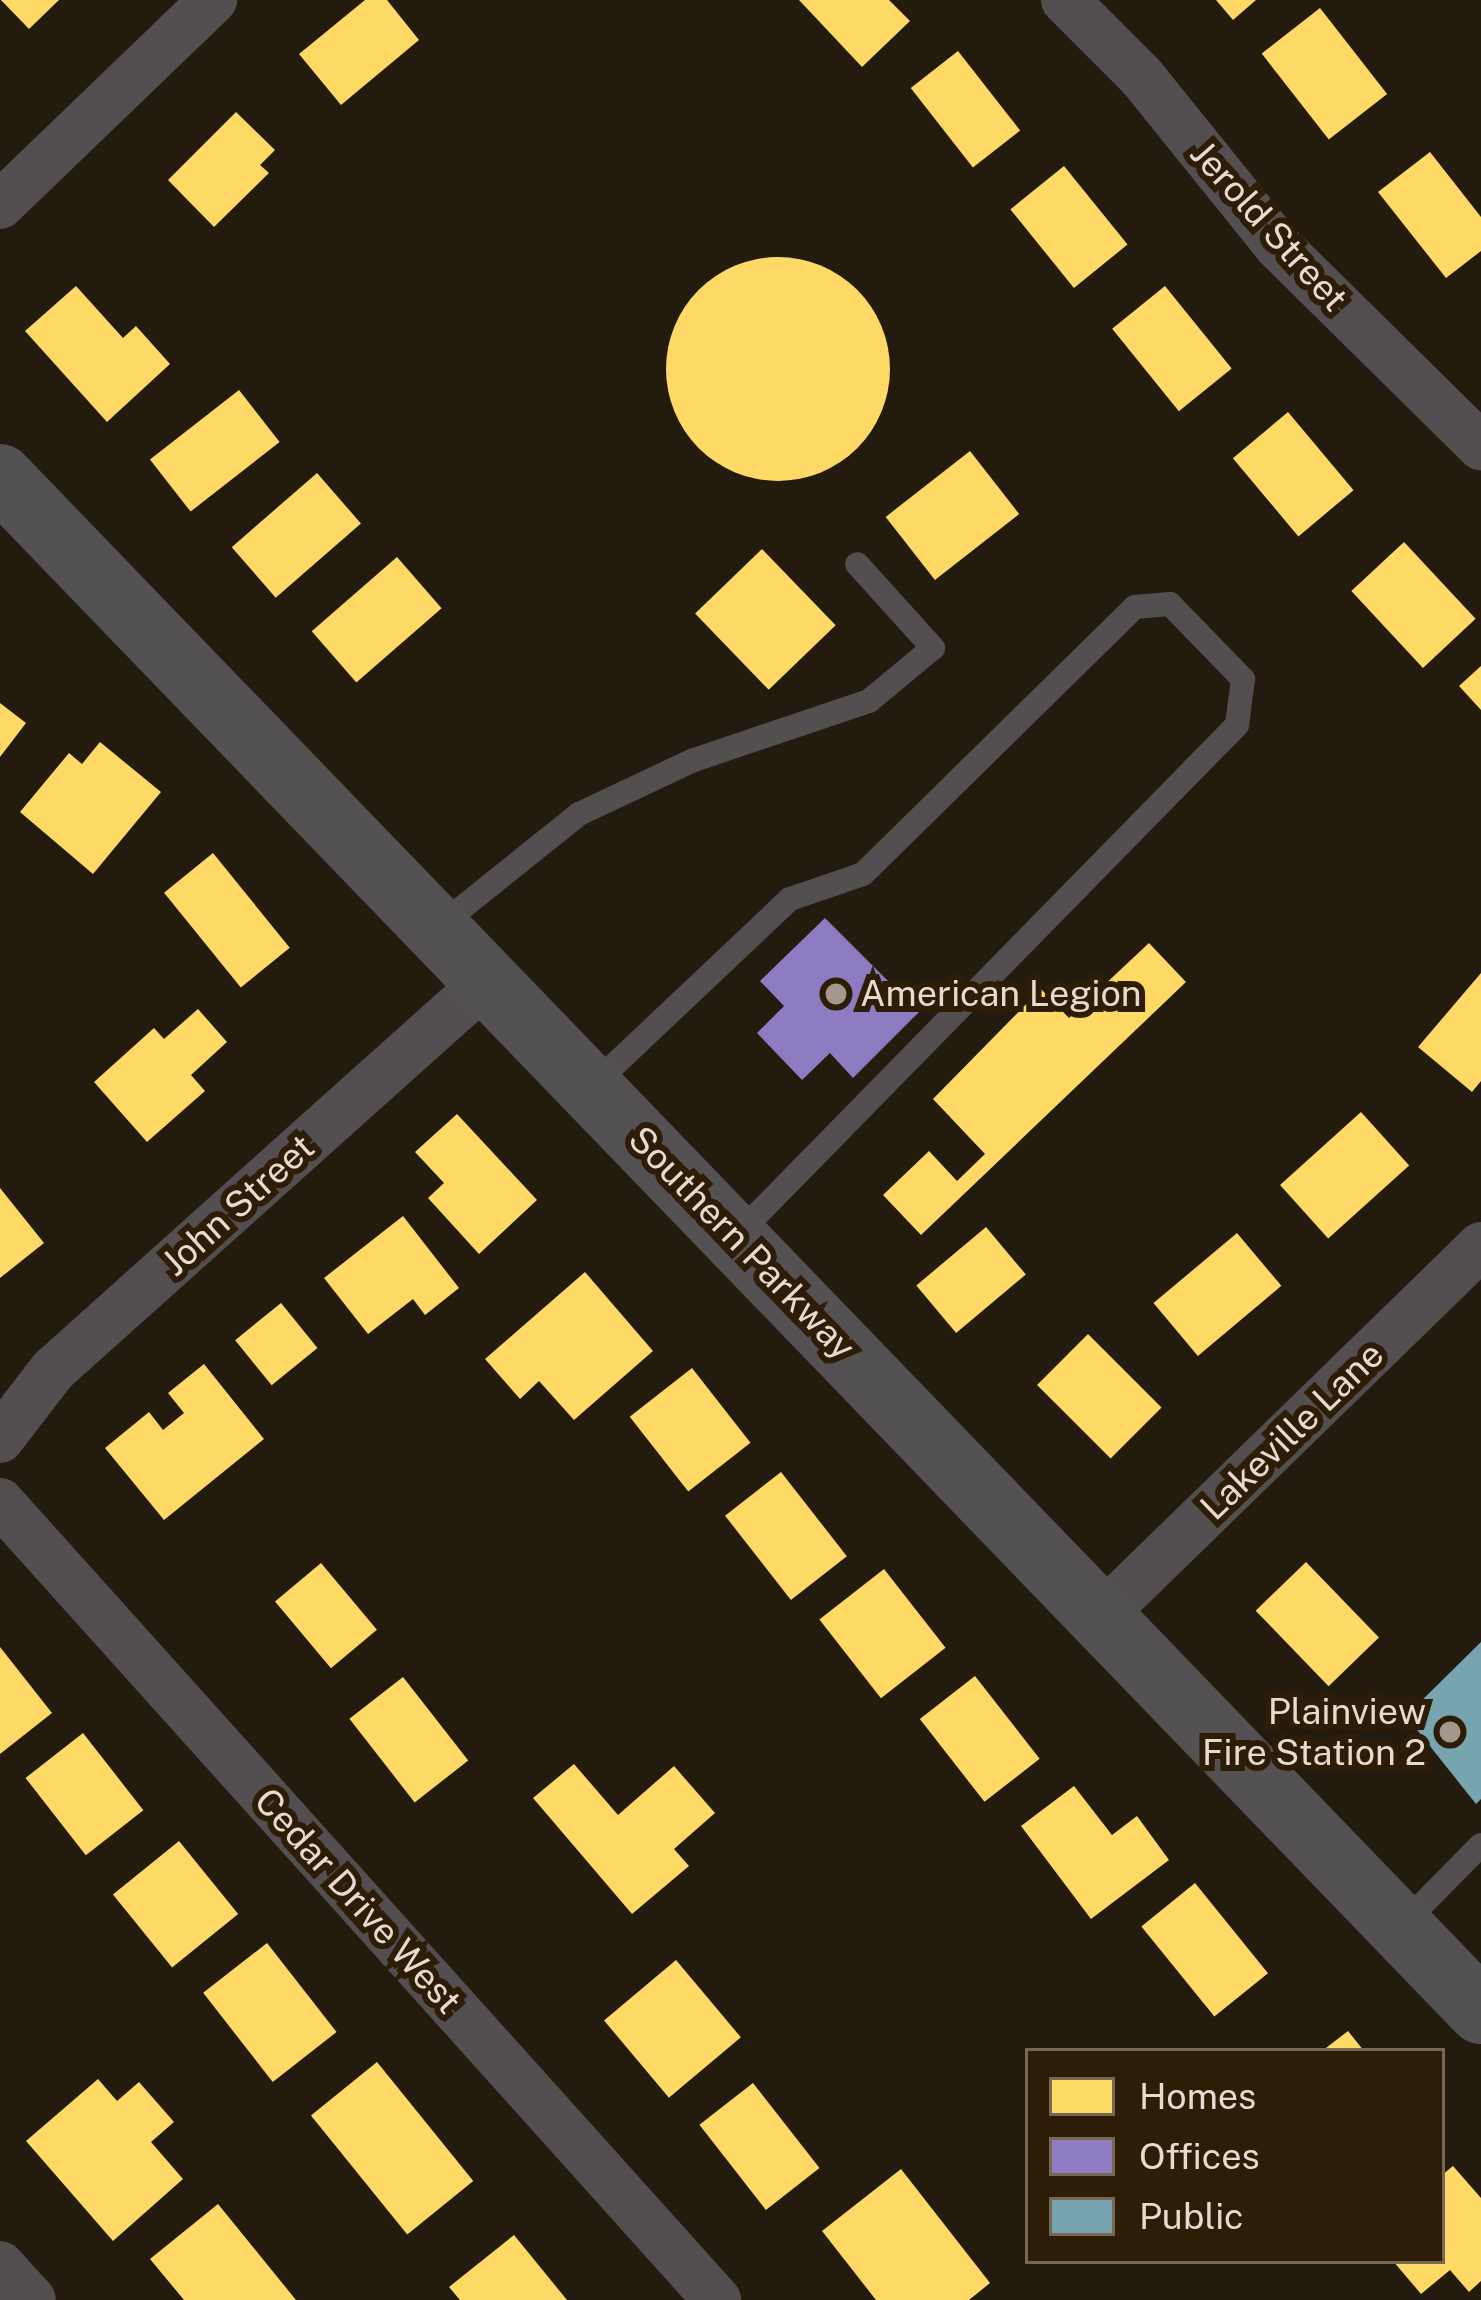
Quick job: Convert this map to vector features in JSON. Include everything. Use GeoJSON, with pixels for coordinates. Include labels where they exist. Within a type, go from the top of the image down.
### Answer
{"type":"FeatureCollection","features":[{"type":"Feature","properties":{"kind":"street"},"geometry":{"type":"LineString","coordinates":[[0,205],[213,0]]}},
{"type":"Feature","properties":{"kind":"street","name":"Jerold Street"},"geometry":{"type":"LineString","coordinates":[[1065,0],[1141,76],[1279,247],[1471,420]]}},
{"type":"Feature","properties":{"kind":"street","name":"Southern Parkway"},"geometry":{"type":"LineString","coordinates":[[0,477],[1481,2011]]}},
{"type":"Feature","properties":{"kind":"street","name":"John Street"},"geometry":{"type":"LineString","coordinates":[[0,1439],[53,1370],[487,981]]}},
{"type":"Feature","properties":{"kind":"street","name":"Lakeville Lane"},"geometry":{"type":"LineString","coordinates":[[1102,1615],[1481,1246]]}},
{"type":"Feature","properties":{"kind":"street","name":"Cedar Drive West"},"geometry":{"type":"LineString","coordinates":[[0,1502],[717,2300]]}},
{"type":"Feature","properties":{"kind":"street"},"geometry":{"type":"LineString","coordinates":[[0,2265],[32,2300]]}},
{"type":"Feature","properties":{"kind":"lane"},"geometry":{"type":"LineString","coordinates":[[436,928],[578,814],[694,760],[869,701],[933,648],[856,564]]}},
{"type":"Feature","properties":{"kind":"lane"},"geometry":{"type":"LineString","coordinates":[[590,1087],[790,898],[863,874],[1135,607],[1170,604],[1185,619],[1243,679],[1237,724],[736,1237]]}},
{"type":"Feature","properties":{"kind":"lane"},"geometry":{"type":"LineString","coordinates":[[1400,1927],[1481,1845]]}},
{"type":"Feature","properties":{"kind":"building: Homes"},"geometry":{"type":"Polygon","coordinates":[[[1,0],[59,0],[29,29],[1,0]]]}},
{"type":"Feature","properties":{"kind":"building: Homes"},"geometry":{"type":"Polygon","coordinates":[[[365,0],[387,0],[419,40],[341,105],[299,54],[365,0]]]}},
{"type":"Feature","properties":{"kind":"building: Homes"},"geometry":{"type":"Polygon","coordinates":[[[799,0],[889,0],[910,21],[862,67],[799,0]]]}},
{"type":"Feature","properties":{"kind":"building: Homes"},"geometry":{"type":"Polygon","coordinates":[[[1216,0],[1256,0],[1233,20],[1216,0]]]}},
{"type":"Feature","properties":{"kind":"building: Homes"},"geometry":{"type":"Polygon","coordinates":[[[1320,8],[1387,94],[1329,139],[1262,54],[1320,8]]]}},
{"type":"Feature","properties":{"kind":"building: Homes"},"geometry":{"type":"Polygon","coordinates":[[[958,51],[1020,131],[973,168],[911,88],[958,51]]]}},
{"type":"Feature","properties":{"kind":"building: Homes"},"geometry":{"type":"Polygon","coordinates":[[[236,112],[275,150],[260,165],[269,173],[214,227],[168,180],[236,112]]]}},
{"type":"Feature","properties":{"kind":"building: Homes"},"geometry":{"type":"Polygon","coordinates":[[[1430,152],[1481,217],[1481,251],[1446,278],[1378,192],[1430,152]]]}},
{"type":"Feature","properties":{"kind":"building: Homes"},"geometry":{"type":"Polygon","coordinates":[[[1064,166],[1128,244],[1074,288],[1010,209],[1064,166]]]}},
{"type":"Feature","properties":{"kind":"building: Homes"},"geometry":{"type":"Polygon","coordinates":[[[778,257],[821,265],[857,290],[882,326],[890,369],[882,412],[857,448],[821,473],[778,481],[735,473],[699,448],[674,412],[666,369],[674,326],[699,290],[735,265],[778,257]]]}},
{"type":"Feature","properties":{"kind":"building: Homes"},"geometry":{"type":"Polygon","coordinates":[[[76,286],[123,338],[136,326],[170,364],[107,422],[25,331],[76,286]]]}},
{"type":"Feature","properties":{"kind":"building: Homes"},"geometry":{"type":"Polygon","coordinates":[[[1165,286],[1232,368],[1179,411],[1112,329],[1165,286]]]}},
{"type":"Feature","properties":{"kind":"building: Homes"},"geometry":{"type":"Polygon","coordinates":[[[239,390],[280,442],[191,512],[150,460],[239,390]]]}},
{"type":"Feature","properties":{"kind":"building: Homes"},"geometry":{"type":"Polygon","coordinates":[[[1288,412],[1354,490],[1298,536],[1233,458],[1288,412]]]}},
{"type":"Feature","properties":{"kind":"building: Homes"},"geometry":{"type":"Polygon","coordinates":[[[970,451],[1019,514],[935,580],[886,517],[970,451]]]}},
{"type":"Feature","properties":{"kind":"building: Homes"},"geometry":{"type":"Polygon","coordinates":[[[317,473],[361,524],[276,598],[232,547],[317,473]]]}},
{"type":"Feature","properties":{"kind":"building: Homes"},"geometry":{"type":"Polygon","coordinates":[[[1404,542],[1476,619],[1423,668],[1351,591],[1404,542]]]}},
{"type":"Feature","properties":{"kind":"building: Homes"},"geometry":{"type":"Polygon","coordinates":[[[762,549],[836,625],[769,690],[695,614],[762,549]]]}},
{"type":"Feature","properties":{"kind":"building: Homes"},"geometry":{"type":"Polygon","coordinates":[[[397,557],[442,608],[356,682],[312,631],[397,557]]]}},
{"type":"Feature","properties":{"kind":"building: Homes"},"geometry":{"type":"Polygon","coordinates":[[[1481,666],[1481,710],[1459,686],[1481,666]]]}},
{"type":"Feature","properties":{"kind":"building: Homes"},"geometry":{"type":"Polygon","coordinates":[[[0,703],[26,723],[0,757],[0,703]]]}},
{"type":"Feature","properties":{"kind":"building: Homes"},"geometry":{"type":"Polygon","coordinates":[[[100,742],[161,792],[93,874],[20,812],[69,753],[82,764],[100,742]]]}},
{"type":"Feature","properties":{"kind":"building: Homes"},"geometry":{"type":"Polygon","coordinates":[[[213,853],[290,948],[241,987],[164,893],[213,853]]]}},
{"type":"Feature","properties":{"kind":"building: Homes"},"geometry":{"type":"Polygon","coordinates":[[[1149,943],[1186,982],[921,1235],[883,1195],[929,1151],[957,1181],[985,1154],[933,1099],[1041,989],[1069,1018],[1149,943]]]}},
{"type":"Feature","properties":{"kind":"building: Homes"},"geometry":{"type":"Polygon","coordinates":[[[1481,973],[1481,1081],[1472,1092],[1418,1047],[1481,973]]]}},
{"type":"Feature","properties":{"kind":"building: Homes"},"geometry":{"type":"Polygon","coordinates":[[[198,1009],[227,1042],[191,1075],[205,1091],[147,1142],[94,1082],[154,1028],[164,1039],[198,1009]]]}},
{"type":"Feature","properties":{"kind":"building: Homes"},"geometry":{"type":"Polygon","coordinates":[[[1361,1112],[1409,1166],[1328,1238],[1280,1185],[1361,1112]]]}},
{"type":"Feature","properties":{"kind":"building: Homes"},"geometry":{"type":"Polygon","coordinates":[[[457,1114],[537,1200],[479,1254],[428,1198],[444,1183],[415,1152],[457,1114]]]}},
{"type":"Feature","properties":{"kind":"building: Homes"},"geometry":{"type":"Polygon","coordinates":[[[0,1188],[44,1243],[0,1278],[0,1188]]]}},
{"type":"Feature","properties":{"kind":"building: Homes"},"geometry":{"type":"Polygon","coordinates":[[[403,1216],[459,1288],[425,1315],[413,1299],[368,1334],[324,1278],[403,1216]]]}},
{"type":"Feature","properties":{"kind":"building: Homes"},"geometry":{"type":"Polygon","coordinates":[[[986,1227],[1026,1274],[956,1333],[916,1285],[986,1227]]]}},
{"type":"Feature","properties":{"kind":"building: Homes"},"geometry":{"type":"Polygon","coordinates":[[[1237,1233],[1281,1286],[1198,1356],[1154,1303],[1237,1233]]]}},
{"type":"Feature","properties":{"kind":"building: Homes"},"geometry":{"type":"Polygon","coordinates":[[[585,1272],[653,1351],[574,1420],[539,1381],[520,1399],[485,1359],[585,1272]]]}},
{"type":"Feature","properties":{"kind":"building: Homes"},"geometry":{"type":"Polygon","coordinates":[[[281,1303],[318,1348],[272,1385],[235,1340],[281,1303]]]}},
{"type":"Feature","properties":{"kind":"building: Homes"},"geometry":{"type":"Polygon","coordinates":[[[1088,1334],[1162,1408],[1111,1458],[1037,1385],[1088,1334]]]}},
{"type":"Feature","properties":{"kind":"building: Homes"},"geometry":{"type":"Polygon","coordinates":[[[204,1364],[264,1439],[164,1520],[105,1448],[149,1412],[163,1430],[184,1413],[168,1393],[204,1364]]]}},
{"type":"Feature","properties":{"kind":"building: Homes"},"geometry":{"type":"Polygon","coordinates":[[[692,1368],[750,1443],[688,1491],[630,1417],[692,1368]]]}},
{"type":"Feature","properties":{"kind":"building: Homes"},"geometry":{"type":"Polygon","coordinates":[[[781,1472],[847,1556],[791,1600],[725,1516],[781,1472]]]}},
{"type":"Feature","properties":{"kind":"building: Homes"},"geometry":{"type":"Polygon","coordinates":[[[1306,1562],[1379,1638],[1329,1686],[1256,1611],[1306,1562]]]}},
{"type":"Feature","properties":{"kind":"building: Homes"},"geometry":{"type":"Polygon","coordinates":[[[321,1563],[377,1630],[331,1668],[275,1602],[321,1563]]]}},
{"type":"Feature","properties":{"kind":"building: Homes"},"geometry":{"type":"Polygon","coordinates":[[[884,1569],[946,1648],[881,1698],[819,1619],[884,1569]]]}},
{"type":"Feature","properties":{"kind":"building: Homes"},"geometry":{"type":"Polygon","coordinates":[[[0,1647],[52,1713],[0,1754],[0,1647]]]}},
{"type":"Feature","properties":{"kind":"building: Homes"},"geometry":{"type":"Polygon","coordinates":[[[975,1676],[1040,1759],[984,1802],[920,1719],[975,1676]]]}},
{"type":"Feature","properties":{"kind":"building: Homes"},"geometry":{"type":"Polygon","coordinates":[[[403,1677],[468,1761],[415,1802],[349,1719],[403,1677]]]}},
{"type":"Feature","properties":{"kind":"building: Homes"},"geometry":{"type":"Polygon","coordinates":[[[83,1733],[143,1810],[86,1855],[25,1778],[83,1733]]]}},
{"type":"Feature","properties":{"kind":"building: Homes"},"geometry":{"type":"Polygon","coordinates":[[[574,1764],[618,1815],[674,1766],[715,1813],[674,1849],[689,1866],[632,1914],[533,1798],[574,1764]]]}},
{"type":"Feature","properties":{"kind":"building: Homes"},"geometry":{"type":"Polygon","coordinates":[[[1074,1786],[1112,1835],[1137,1816],[1169,1860],[1091,1919],[1021,1826],[1074,1786]]]}},
{"type":"Feature","properties":{"kind":"building: Homes"},"geometry":{"type":"Polygon","coordinates":[[[179,1841],[238,1914],[172,1968],[113,1894],[179,1841]]]}},
{"type":"Feature","properties":{"kind":"building: Homes"},"geometry":{"type":"Polygon","coordinates":[[[1195,1883],[1268,1973],[1214,2017],[1141,1926],[1195,1883]]]}},
{"type":"Feature","properties":{"kind":"building: Homes"},"geometry":{"type":"Polygon","coordinates":[[[267,1943],[337,2032],[273,2082],[203,1993],[267,1943]]]}},
{"type":"Feature","properties":{"kind":"building: Homes"},"geometry":{"type":"Polygon","coordinates":[[[676,1960],[741,2037],[669,2098],[604,2020],[676,1960]]]}},
{"type":"Feature","properties":{"kind":"building: Homes"},"geometry":{"type":"Polygon","coordinates":[[[1348,2031],[1362,2048],[1326,2048],[1348,2031]]]}},
{"type":"Feature","properties":{"kind":"building: Homes"},"geometry":{"type":"Polygon","coordinates":[[[377,2062],[473,2181],[407,2234],[311,2115],[377,2062]]]}},
{"type":"Feature","properties":{"kind":"building: Homes"},"geometry":{"type":"Polygon","coordinates":[[[98,2079],[117,2101],[139,2082],[174,2122],[151,2142],[183,2179],[113,2241],[26,2141],[98,2079]]]}},
{"type":"Feature","properties":{"kind":"building: Homes"},"geometry":{"type":"Polygon","coordinates":[[[753,2083],[819,2168],[766,2210],[699,2125],[753,2083]]]}},
{"type":"Feature","properties":{"kind":"building: Homes"},"geometry":{"type":"Polygon","coordinates":[[[1453,2166],[1481,2198],[1481,2281],[1469,2292],[1450,2270],[1421,2294],[1396,2264],[1445,2264],[1445,2173],[1453,2166]]]}},
{"type":"Feature","properties":{"kind":"building: Homes"},"geometry":{"type":"Polygon","coordinates":[[[901,2169],[990,2283],[969,2300],[876,2300],[822,2231],[901,2169]]]}},
{"type":"Feature","properties":{"kind":"building: Homes"},"geometry":{"type":"Polygon","coordinates":[[[218,2204],[296,2300],[184,2300],[150,2259],[218,2204]]]}},
{"type":"Feature","properties":{"kind":"building: Homes"},"geometry":{"type":"Polygon","coordinates":[[[514,2235],[567,2300],[460,2300],[449,2287],[514,2235]]]}},
{"type":"Feature","properties":{"kind":"building: Offices","name":"American Legion"},"geometry":{"type":"Polygon","coordinates":[[[825,918],[919,1012],[853,1078],[830,1053],[802,1080],[757,1033],[784,1006],[760,981],[825,918]]]}},
{"type":"Feature","properties":{"kind":"building: Public","name":"Plainview Fire Station 2"},"geometry":{"type":"Polygon","coordinates":[[[1481,1642],[1481,1799],[1476,1804],[1406,1716],[1481,1642]]]}},
{"type":"Feature","properties":{"kind":"place","name":"American Legion"},"geometry":{"type":"Point","coordinates":[836,994]}},
{"type":"Feature","properties":{"kind":"place","name":"Plainview Fire Station 2"},"geometry":{"type":"Point","coordinates":[1450,1732]}}]}
